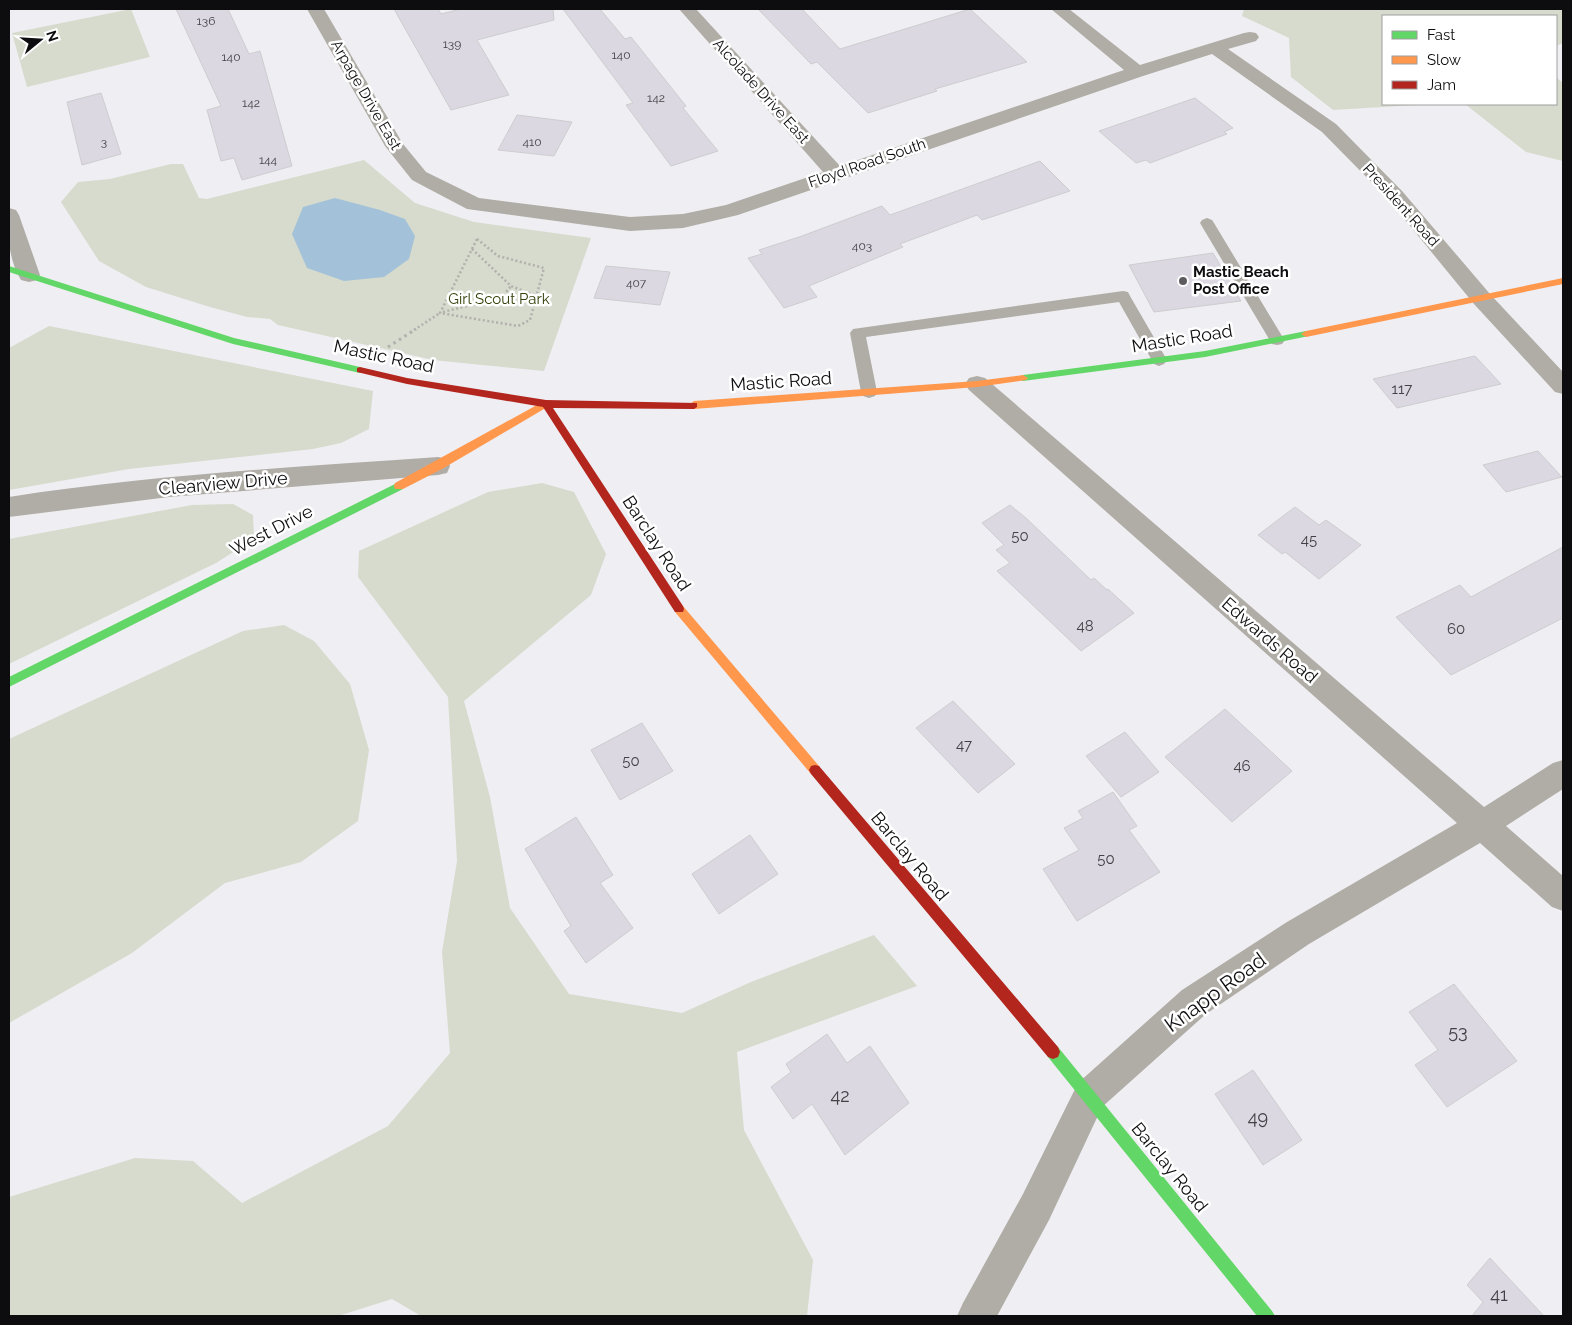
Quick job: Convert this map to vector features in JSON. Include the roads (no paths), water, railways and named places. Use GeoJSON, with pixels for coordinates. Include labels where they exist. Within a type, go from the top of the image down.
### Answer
{"type":"FeatureCollection","features":[{"type":"Feature","properties":{"kind":"main road","name":"Mastic Road"},"geometry":{"type":"LineString","coordinates":[[9,269],[233,341],[407,380],[546,404],[690,405],[977,384],[1205,354],[1563,281]]}},
{"type":"Feature","properties":{"kind":"main road","name":"West Drive"},"geometry":{"type":"LineString","coordinates":[[9,682],[438,466],[546,404]]}},
{"type":"Feature","properties":{"kind":"main road","name":"Barclay Road"},"geometry":{"type":"LineString","coordinates":[[546,404],[684,615],[1090,1096],[1267,1316]]}},
{"type":"Feature","properties":{"kind":"street","name":"Arpage Drive East"},"geometry":{"type":"LineString","coordinates":[[316,9],[394,146],[419,176],[474,204]]}},
{"type":"Feature","properties":{"kind":"street","name":"Alcolade Drive East"},"geometry":{"type":"LineString","coordinates":[[687,9],[836,174]]}},
{"type":"Feature","properties":{"kind":"street"},"geometry":{"type":"LineString","coordinates":[[1059,9],[1137,72]]}},
{"type":"Feature","properties":{"kind":"street","name":"Floyd Road South"},"geometry":{"type":"LineString","coordinates":[[474,204],[630,224],[683,221],[731,210],[1137,72],[1250,37]]}},
{"type":"Feature","properties":{"kind":"street","name":"President Road"},"geometry":{"type":"LineString","coordinates":[[1216,49],[1330,128],[1395,195],[1482,299],[1563,386]]}},
{"type":"Feature","properties":{"kind":"street"},"geometry":{"type":"LineString","coordinates":[[9,215],[29,274]]}},
{"type":"Feature","properties":{"kind":"street","name":"Edwards Road"},"geometry":{"type":"LineString","coordinates":[[977,384],[1563,896]]}},
{"type":"Feature","properties":{"kind":"street","name":"Clearview Drive"},"geometry":{"type":"LineString","coordinates":[[9,507],[81,496],[175,486],[438,466]]}},
{"type":"Feature","properties":{"kind":"street","name":"Knapp Road"},"geometry":{"type":"LineString","coordinates":[[976,1316],[1036,1207],[1090,1096],[1194,1002],[1298,933],[1482,825],[1563,773]]}},
{"type":"Feature","properties":{"kind":"lane"},"geometry":{"type":"LineString","coordinates":[[1207,223],[1277,340]]}},
{"type":"Feature","properties":{"kind":"lane"},"geometry":{"type":"LineString","coordinates":[[869,392],[858,333],[1124,296],[1159,360]]}},
{"type":"Feature","properties":{"kind":"water"},"geometry":{"type":"Polygon","coordinates":[[[335,198],[405,219],[415,236],[409,259],[384,277],[344,281],[307,268],[292,234],[303,207],[335,198]]]}},
{"type":"Feature","properties":{"kind":"place","name":"Mastic Beach Post Office"},"geometry":{"type":"Point","coordinates":[1183,281]}},
{"type":"Feature","properties":{"kind":"park label","name":"Girl Scout Park"},"geometry":{"type":"Point","coordinates":[499,299]}}]}
